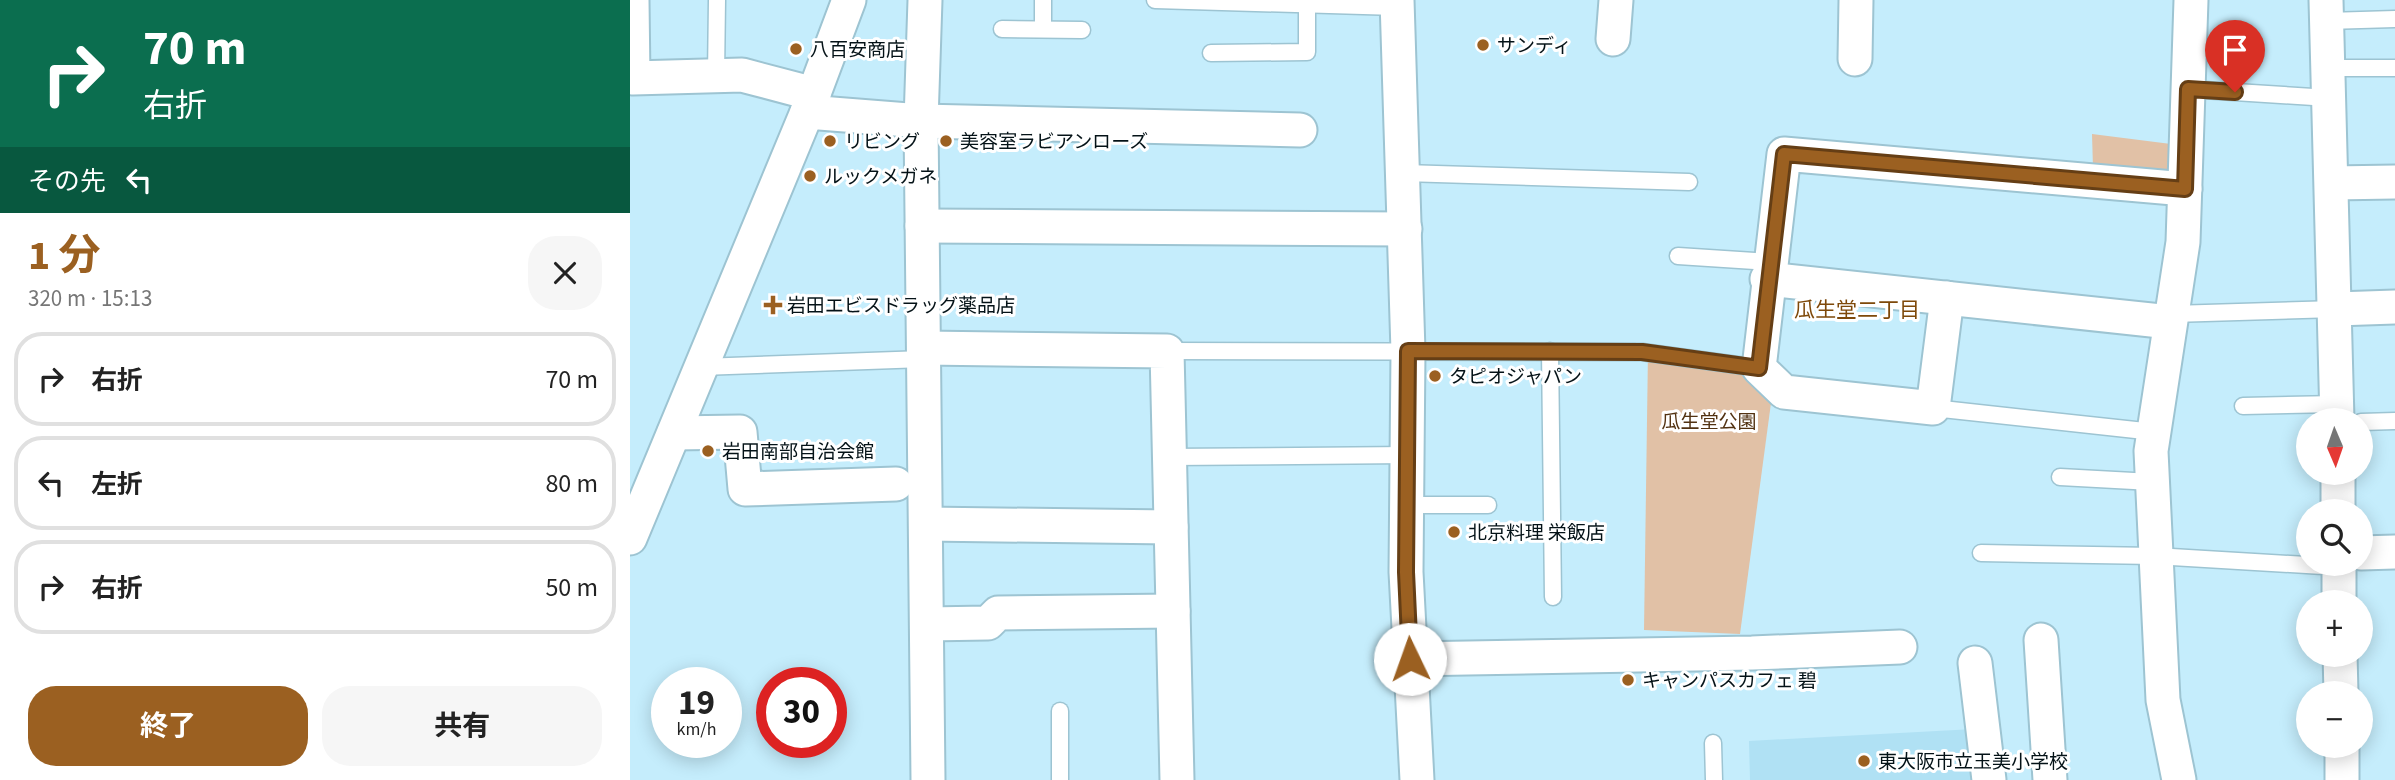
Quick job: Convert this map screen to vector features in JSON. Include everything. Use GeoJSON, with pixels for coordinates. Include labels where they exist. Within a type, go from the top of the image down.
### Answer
{"type":"FeatureCollection","features":[{"type":"Feature","properties":{"kind":"street"},"geometry":{"type":"LineString","coordinates":[[632,0],[632,78],[742,75],[810,103],[921,121],[1300,130]]}},
{"type":"Feature","properties":{"kind":"street"},"geometry":{"type":"LineString","coordinates":[[630,538],[810,103],[849,0]]}},
{"type":"Feature","properties":{"kind":"street"},"geometry":{"type":"LineString","coordinates":[[925,0],[921,121],[929,780]]}},
{"type":"Feature","properties":{"kind":"street"},"geometry":{"type":"LineString","coordinates":[[1613,39],[1616,0]]}},
{"type":"Feature","properties":{"kind":"street"},"geometry":{"type":"LineString","coordinates":[[1855,59],[1856,0]]}},
{"type":"Feature","properties":{"kind":"street"},"geometry":{"type":"LineString","coordinates":[[2179,780],[2163,700],[2152,482],[2154,432],[2183,242],[2191,0]]}},
{"type":"Feature","properties":{"kind":"street"},"geometry":{"type":"LineString","coordinates":[[1397,3],[1408,351],[1406,572],[1417,780]]}},
{"type":"Feature","properties":{"kind":"street"},"geometry":{"type":"LineString","coordinates":[[2327,10],[2336,309],[2344,408]]}},
{"type":"Feature","properties":{"kind":"street"},"geometry":{"type":"LineString","coordinates":[[1947,298],[1933,408],[1784,392],[1759,368],[1768,271],[1784,154],[2185,189]]}},
{"type":"Feature","properties":{"kind":"street"},"geometry":{"type":"LineString","coordinates":[[2332,183],[2395,182]]}},
{"type":"Feature","properties":{"kind":"street"},"geometry":{"type":"LineString","coordinates":[[922,226],[1405,229]]}},
{"type":"Feature","properties":{"kind":"street"},"geometry":{"type":"LineString","coordinates":[[1768,271],[1947,298],[2171,318]]}},
{"type":"Feature","properties":{"kind":"street"},"geometry":{"type":"LineString","coordinates":[[2336,309],[2395,307]]}},
{"type":"Feature","properties":{"kind":"street"},"geometry":{"type":"LineString","coordinates":[[924,354],[1167,351],[1177,780]]}},
{"type":"Feature","properties":{"kind":"street"},"geometry":{"type":"LineString","coordinates":[[674,433],[740,432],[745,489],[896,484]]}},
{"type":"Feature","properties":{"kind":"street"},"geometry":{"type":"LineString","coordinates":[[926,524],[1171,527]]}},
{"type":"Feature","properties":{"kind":"street"},"geometry":{"type":"LineString","coordinates":[[2373,556],[2395,552]]}},
{"type":"Feature","properties":{"kind":"street"},"geometry":{"type":"LineString","coordinates":[[927,624],[988,623],[998,613],[1173,611]]}},
{"type":"Feature","properties":{"kind":"street"},"geometry":{"type":"LineString","coordinates":[[2041,640],[2050,780]]}},
{"type":"Feature","properties":{"kind":"street"},"geometry":{"type":"LineString","coordinates":[[1410,659],[1752,653],[1900,647]]}},
{"type":"Feature","properties":{"kind":"street"},"geometry":{"type":"LineString","coordinates":[[1975,663],[1989,780]]}},
{"type":"Feature","properties":{"kind":"street"},"geometry":{"type":"LineString","coordinates":[[2342,758],[2342,780]]}},
{"type":"Feature","properties":{"kind":"lane"},"geometry":{"type":"LineString","coordinates":[[716,76],[717,0]]}},
{"type":"Feature","properties":{"kind":"lane"},"geometry":{"type":"LineString","coordinates":[[1043,0],[1043,28]]}},
{"type":"Feature","properties":{"kind":"lane"},"geometry":{"type":"LineString","coordinates":[[1155,0],[1307,4],[1397,3]]}},
{"type":"Feature","properties":{"kind":"lane"},"geometry":{"type":"LineString","coordinates":[[1211,53],[1307,52],[1307,4]]}},
{"type":"Feature","properties":{"kind":"lane"},"geometry":{"type":"LineString","coordinates":[[2327,10],[2395,19]]}},
{"type":"Feature","properties":{"kind":"lane"},"geometry":{"type":"LineString","coordinates":[[1002,29],[1082,30]]}},
{"type":"Feature","properties":{"kind":"lane"},"geometry":{"type":"LineString","coordinates":[[2188,89],[2329,83],[2395,68]]}},
{"type":"Feature","properties":{"kind":"lane"},"geometry":{"type":"LineString","coordinates":[[1404,173],[1689,182]]}},
{"type":"Feature","properties":{"kind":"lane"},"geometry":{"type":"LineString","coordinates":[[1678,256],[1768,271]]}},
{"type":"Feature","properties":{"kind":"lane"},"geometry":{"type":"LineString","coordinates":[[2171,318],[2336,309]]}},
{"type":"Feature","properties":{"kind":"lane"},"geometry":{"type":"LineString","coordinates":[[1167,351],[1642,352],[1759,368]]}},
{"type":"Feature","properties":{"kind":"lane"},"geometry":{"type":"LineString","coordinates":[[1550,351],[1553,597]]}},
{"type":"Feature","properties":{"kind":"lane"},"geometry":{"type":"LineString","coordinates":[[701,367],[924,354]]}},
{"type":"Feature","properties":{"kind":"lane"},"geometry":{"type":"LineString","coordinates":[[2243,406],[2296,411]]}},
{"type":"Feature","properties":{"kind":"lane"},"geometry":{"type":"LineString","coordinates":[[1933,408],[2154,432]]}},
{"type":"Feature","properties":{"kind":"lane"},"geometry":{"type":"LineString","coordinates":[[2373,418],[2395,421]]}},
{"type":"Feature","properties":{"kind":"lane"},"geometry":{"type":"LineString","coordinates":[[1170,457],[1409,455]]}},
{"type":"Feature","properties":{"kind":"lane"},"geometry":{"type":"LineString","coordinates":[[2060,477],[2152,482]]}},
{"type":"Feature","properties":{"kind":"lane"},"geometry":{"type":"LineString","coordinates":[[1408,505],[1489,505]]}},
{"type":"Feature","properties":{"kind":"lane"},"geometry":{"type":"LineString","coordinates":[[1981,553],[2296,560]]}},
{"type":"Feature","properties":{"kind":"lane"},"geometry":{"type":"LineString","coordinates":[[1060,711],[1060,780]]}},
{"type":"Feature","properties":{"kind":"lane"},"geometry":{"type":"LineString","coordinates":[[1713,743],[1714,780]]}},
{"type":"Feature","properties":{"kind":"shaded area","name":"東大阪市立玉美小学校"},"geometry":{"type":"Polygon","coordinates":[[[1974,729],[1980,780],[1750,780],[1749,741],[1974,729]]]}},
{"type":"Feature","properties":{"kind":"green space"},"geometry":{"type":"Polygon","coordinates":[[[2092,134],[2171,144],[2171,177],[2093,168],[2092,134]]]}},
{"type":"Feature","properties":{"kind":"green space","name":"瓜生堂公園"},"geometry":{"type":"Polygon","coordinates":[[[1648,351],[1743,365],[1771,403],[1740,634],[1644,630],[1648,351]]]}},
{"type":"Feature","properties":{"kind":"place","name":"サンディ"},"geometry":{"type":"Point","coordinates":[1483,45]}},
{"type":"Feature","properties":{"kind":"place","name":"八百安商店"},"geometry":{"type":"Point","coordinates":[796,49]}},
{"type":"Feature","properties":{"kind":"place","name":"リビング"},"geometry":{"type":"Point","coordinates":[830,141]}},
{"type":"Feature","properties":{"kind":"place","name":"美容室ラビアンローズ"},"geometry":{"type":"Point","coordinates":[946,141]}},
{"type":"Feature","properties":{"kind":"place","name":"ルックメガネ"},"geometry":{"type":"Point","coordinates":[810,176]}},
{"type":"Feature","properties":{"kind":"place","name":"岩田エビスドラッグ薬品店"},"geometry":{"type":"Point","coordinates":[773,305]}},
{"type":"Feature","properties":{"kind":"place","name":"タピオジャパン"},"geometry":{"type":"Point","coordinates":[1435,376]}},
{"type":"Feature","properties":{"kind":"place","name":"岩田南部自治会館"},"geometry":{"type":"Point","coordinates":[708,451]}},
{"type":"Feature","properties":{"kind":"place","name":"北京料理 栄飯店"},"geometry":{"type":"Point","coordinates":[1454,532]}},
{"type":"Feature","properties":{"kind":"place","name":"キャンパスカフェ 碧"},"geometry":{"type":"Point","coordinates":[1628,680]}},
{"type":"Feature","properties":{"kind":"place","name":"東大阪市立玉美小学校"},"geometry":{"type":"Point","coordinates":[1864,761]}},
{"type":"Feature","properties":{"kind":"district","name":"瓜生堂二丁目"},"geometry":{"type":"Point","coordinates":[1857,310]}},
{"type":"Feature","properties":{"kind":"route"},"geometry":{"type":"LineString","coordinates":[[1410,659],[1406,572],[1408,351],[1642,352],[1759,368],[1767,279],[1784,154],[2185,189],[2188,89],[2235,92]]}}]}
